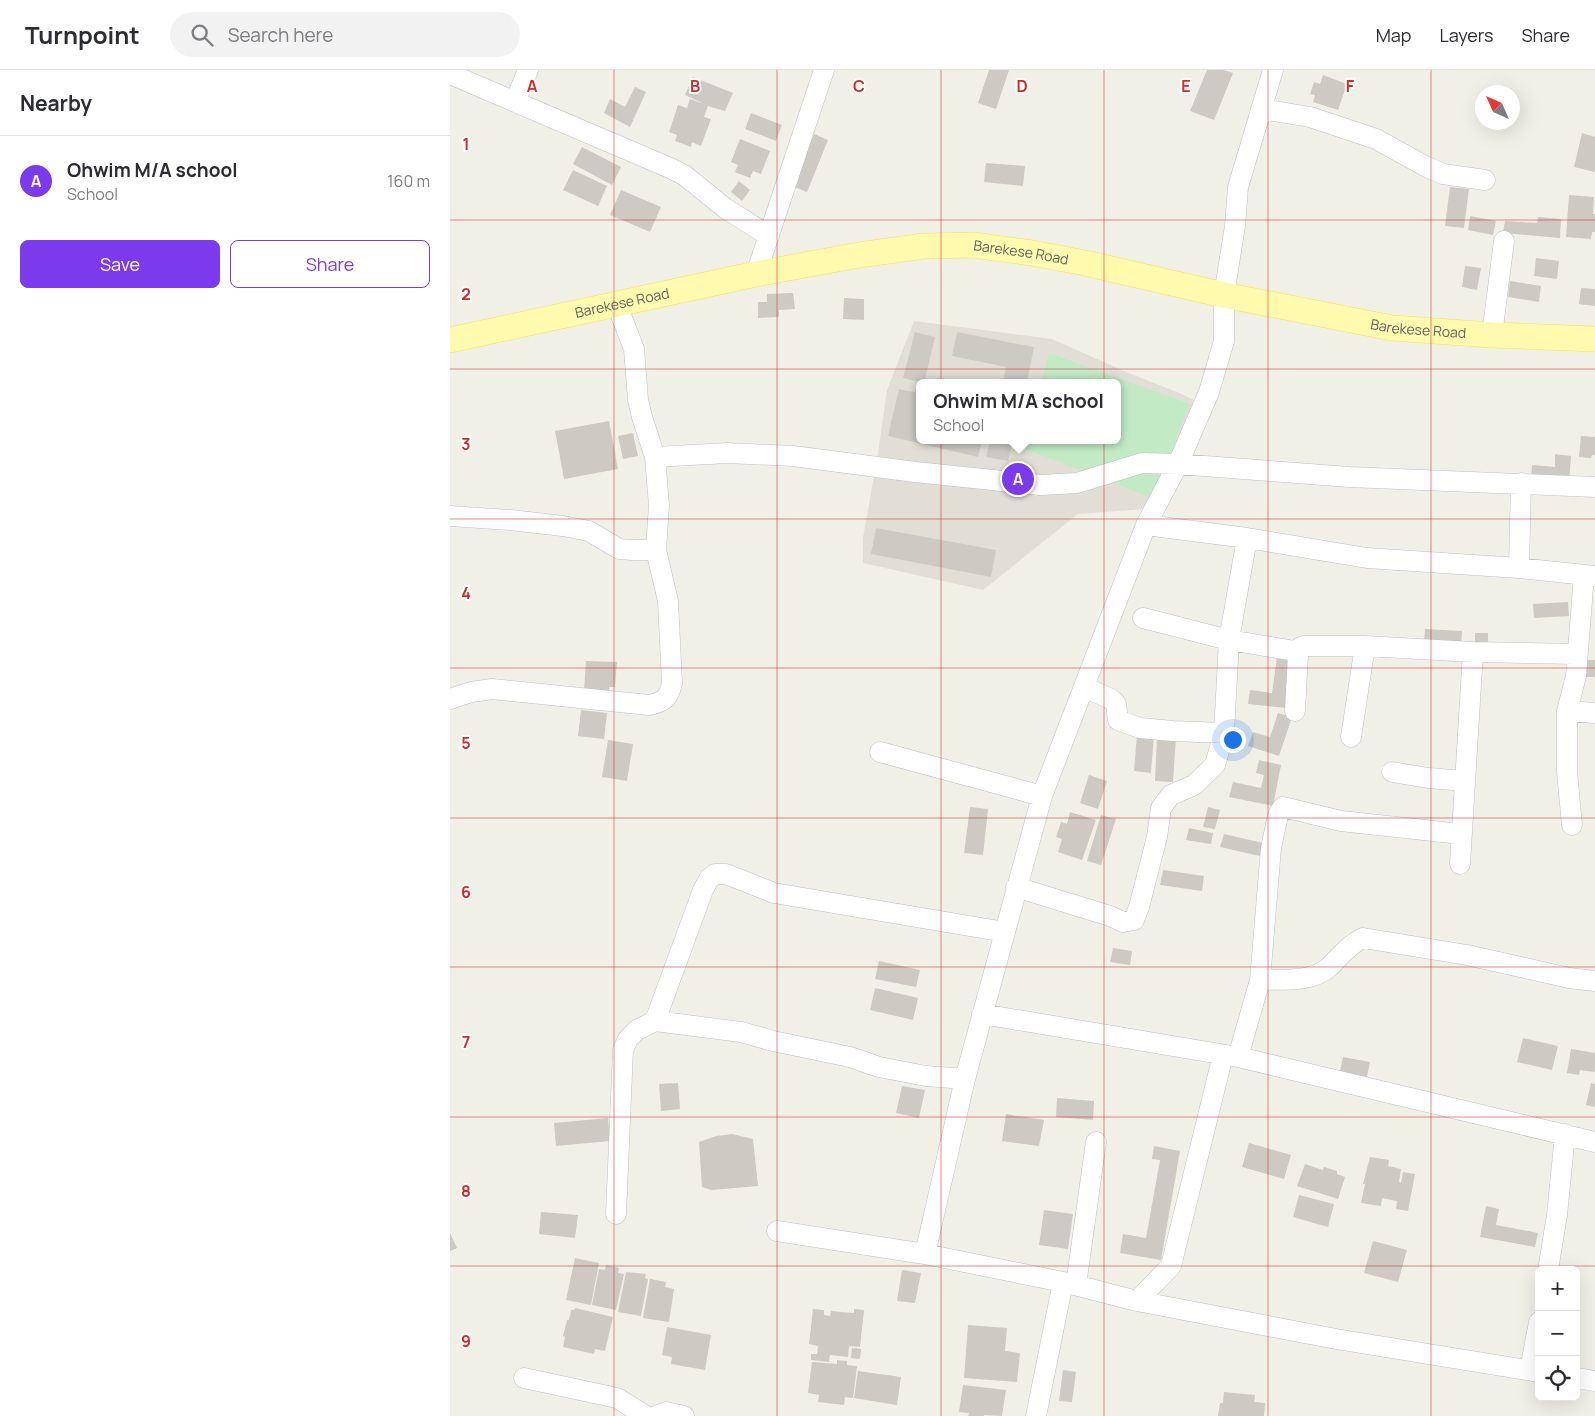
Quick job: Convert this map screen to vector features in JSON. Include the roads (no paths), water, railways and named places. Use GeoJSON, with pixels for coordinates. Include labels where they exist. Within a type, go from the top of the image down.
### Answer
{"type":"FeatureCollection","features":[{"type":"Feature","properties":{"kind":"main road","name":"Barekese Road"},"geometry":{"type":"LineString","coordinates":[[450,340],[756,274],[924,246],[972,246],[1032,253],[1085,263],[1224,295],[1392,328],[1492,335],[1595,339]]}},
{"type":"Feature","properties":{"kind":"street"},"geometry":{"type":"LineString","coordinates":[[515,102],[528,70]]}},
{"type":"Feature","properties":{"kind":"street"},"geometry":{"type":"LineString","coordinates":[[756,274],[824,70]]}},
{"type":"Feature","properties":{"kind":"street"},"geometry":{"type":"LineString","coordinates":[[925,1254],[964,1079],[1042,796],[1146,525],[1178,464],[1209,392],[1224,341],[1224,295],[1235,226],[1238,187],[1261,109],[1268,71]]}},
{"type":"Feature","properties":{"kind":"street"},"geometry":{"type":"LineString","coordinates":[[450,74],[684,175],[725,208],[769,236]]}},
{"type":"Feature","properties":{"kind":"street"},"geometry":{"type":"LineString","coordinates":[[1261,109],[1310,117],[1376,139],[1444,174],[1485,180]]}},
{"type":"Feature","properties":{"kind":"street"},"geometry":{"type":"LineString","coordinates":[[1492,335],[1504,240]]}},
{"type":"Feature","properties":{"kind":"street"},"geometry":{"type":"LineString","coordinates":[[450,699],[471,692],[492,689],[649,705],[665,699],[670,692],[672,683],[668,601],[656,550],[660,505],[655,457],[638,400],[634,349],[617,305]]}},
{"type":"Feature","properties":{"kind":"street"},"geometry":{"type":"LineString","coordinates":[[655,457],[727,453],[793,456],[1041,486],[1077,483],[1142,463],[1350,477],[1595,487]]}},
{"type":"Feature","properties":{"kind":"street"},"geometry":{"type":"LineString","coordinates":[[1519,568],[1521,484]]}},
{"type":"Feature","properties":{"kind":"street"},"geometry":{"type":"LineString","coordinates":[[450,516],[510,520],[572,528],[589,531],[619,549],[656,550]]}},
{"type":"Feature","properties":{"kind":"street"},"geometry":{"type":"LineString","coordinates":[[1146,525],[1247,538],[1367,558],[1519,568],[1589,575],[1576,676],[1567,711],[1567,772],[1572,826]]}},
{"type":"Feature","properties":{"kind":"street"},"geometry":{"type":"LineString","coordinates":[[1016,887],[1110,916],[1123,922],[1134,920],[1154,845],[1161,808],[1171,795],[1194,785],[1215,765],[1224,733],[1229,640],[1247,538]]}},
{"type":"Feature","properties":{"kind":"street"},"geometry":{"type":"LineString","coordinates":[[1142,618],[1229,640],[1295,651],[1303,646],[1365,646],[1473,652],[1578,654]]}},
{"type":"Feature","properties":{"kind":"street"},"geometry":{"type":"LineString","coordinates":[[1351,736],[1365,646]]}},
{"type":"Feature","properties":{"kind":"street"},"geometry":{"type":"LineString","coordinates":[[1295,651],[1298,655],[1295,711]]}},
{"type":"Feature","properties":{"kind":"street"},"geometry":{"type":"LineString","coordinates":[[1460,864],[1473,652]]}},
{"type":"Feature","properties":{"kind":"street"},"geometry":{"type":"LineString","coordinates":[[1084,687],[1111,699],[1116,704],[1118,720],[1140,728],[1224,733]]}},
{"type":"Feature","properties":{"kind":"street"},"geometry":{"type":"LineString","coordinates":[[1567,711],[1595,713]]}},
{"type":"Feature","properties":{"kind":"street"},"geometry":{"type":"LineString","coordinates":[[880,752],[1042,796]]}},
{"type":"Feature","properties":{"kind":"street"},"geometry":{"type":"LineString","coordinates":[[1392,772],[1428,778],[1465,781]]}},
{"type":"Feature","properties":{"kind":"street"},"geometry":{"type":"LineString","coordinates":[[1137,1301],[1171,1266],[1230,1056],[1260,980],[1271,848],[1278,815],[1283,807],[1341,820],[1462,834]]}},
{"type":"Feature","properties":{"kind":"street"},"geometry":{"type":"LineString","coordinates":[[655,1021],[703,890],[709,879],[715,874],[726,874],[774,893],[1005,932]]}},
{"type":"Feature","properties":{"kind":"street"},"geometry":{"type":"LineString","coordinates":[[1260,980],[1304,979],[1326,970],[1352,943],[1363,938],[1466,955],[1569,978],[1595,981]]}},
{"type":"Feature","properties":{"kind":"street"},"geometry":{"type":"LineString","coordinates":[[982,1014],[1230,1056],[1595,1142]]}},
{"type":"Feature","properties":{"kind":"street"},"geometry":{"type":"LineString","coordinates":[[616,1214],[623,1050],[628,1039],[637,1030],[655,1021],[741,1032],[773,1041],[850,1057],[879,1067],[926,1076],[964,1079]]}},
{"type":"Feature","properties":{"kind":"street"},"geometry":{"type":"LineString","coordinates":[[1549,1266],[1557,1215],[1565,1134]]}},
{"type":"Feature","properties":{"kind":"street"},"geometry":{"type":"LineString","coordinates":[[1036,1416],[1070,1284],[1096,1142]]}},
{"type":"Feature","properties":{"kind":"street"},"geometry":{"type":"LineString","coordinates":[[777,1231],[925,1254],[1070,1284],[1137,1301],[1336,1340],[1535,1371]]}},
{"type":"Feature","properties":{"kind":"street"},"geometry":{"type":"LineString","coordinates":[[524,1378],[617,1398],[646,1416]]}},
{"type":"Feature","properties":{"kind":"street"},"geometry":{"type":"LineString","coordinates":[[1580,1379],[1595,1381]]}},
{"type":"Feature","properties":{"kind":"street"},"geometry":{"type":"LineString","coordinates":[[656,1416],[666,1412],[684,1416]]}},
{"type":"Feature","properties":{"kind":"place","name":"Ohwim M/A school"},"geometry":{"type":"Point","coordinates":[1018,479]}}]}
